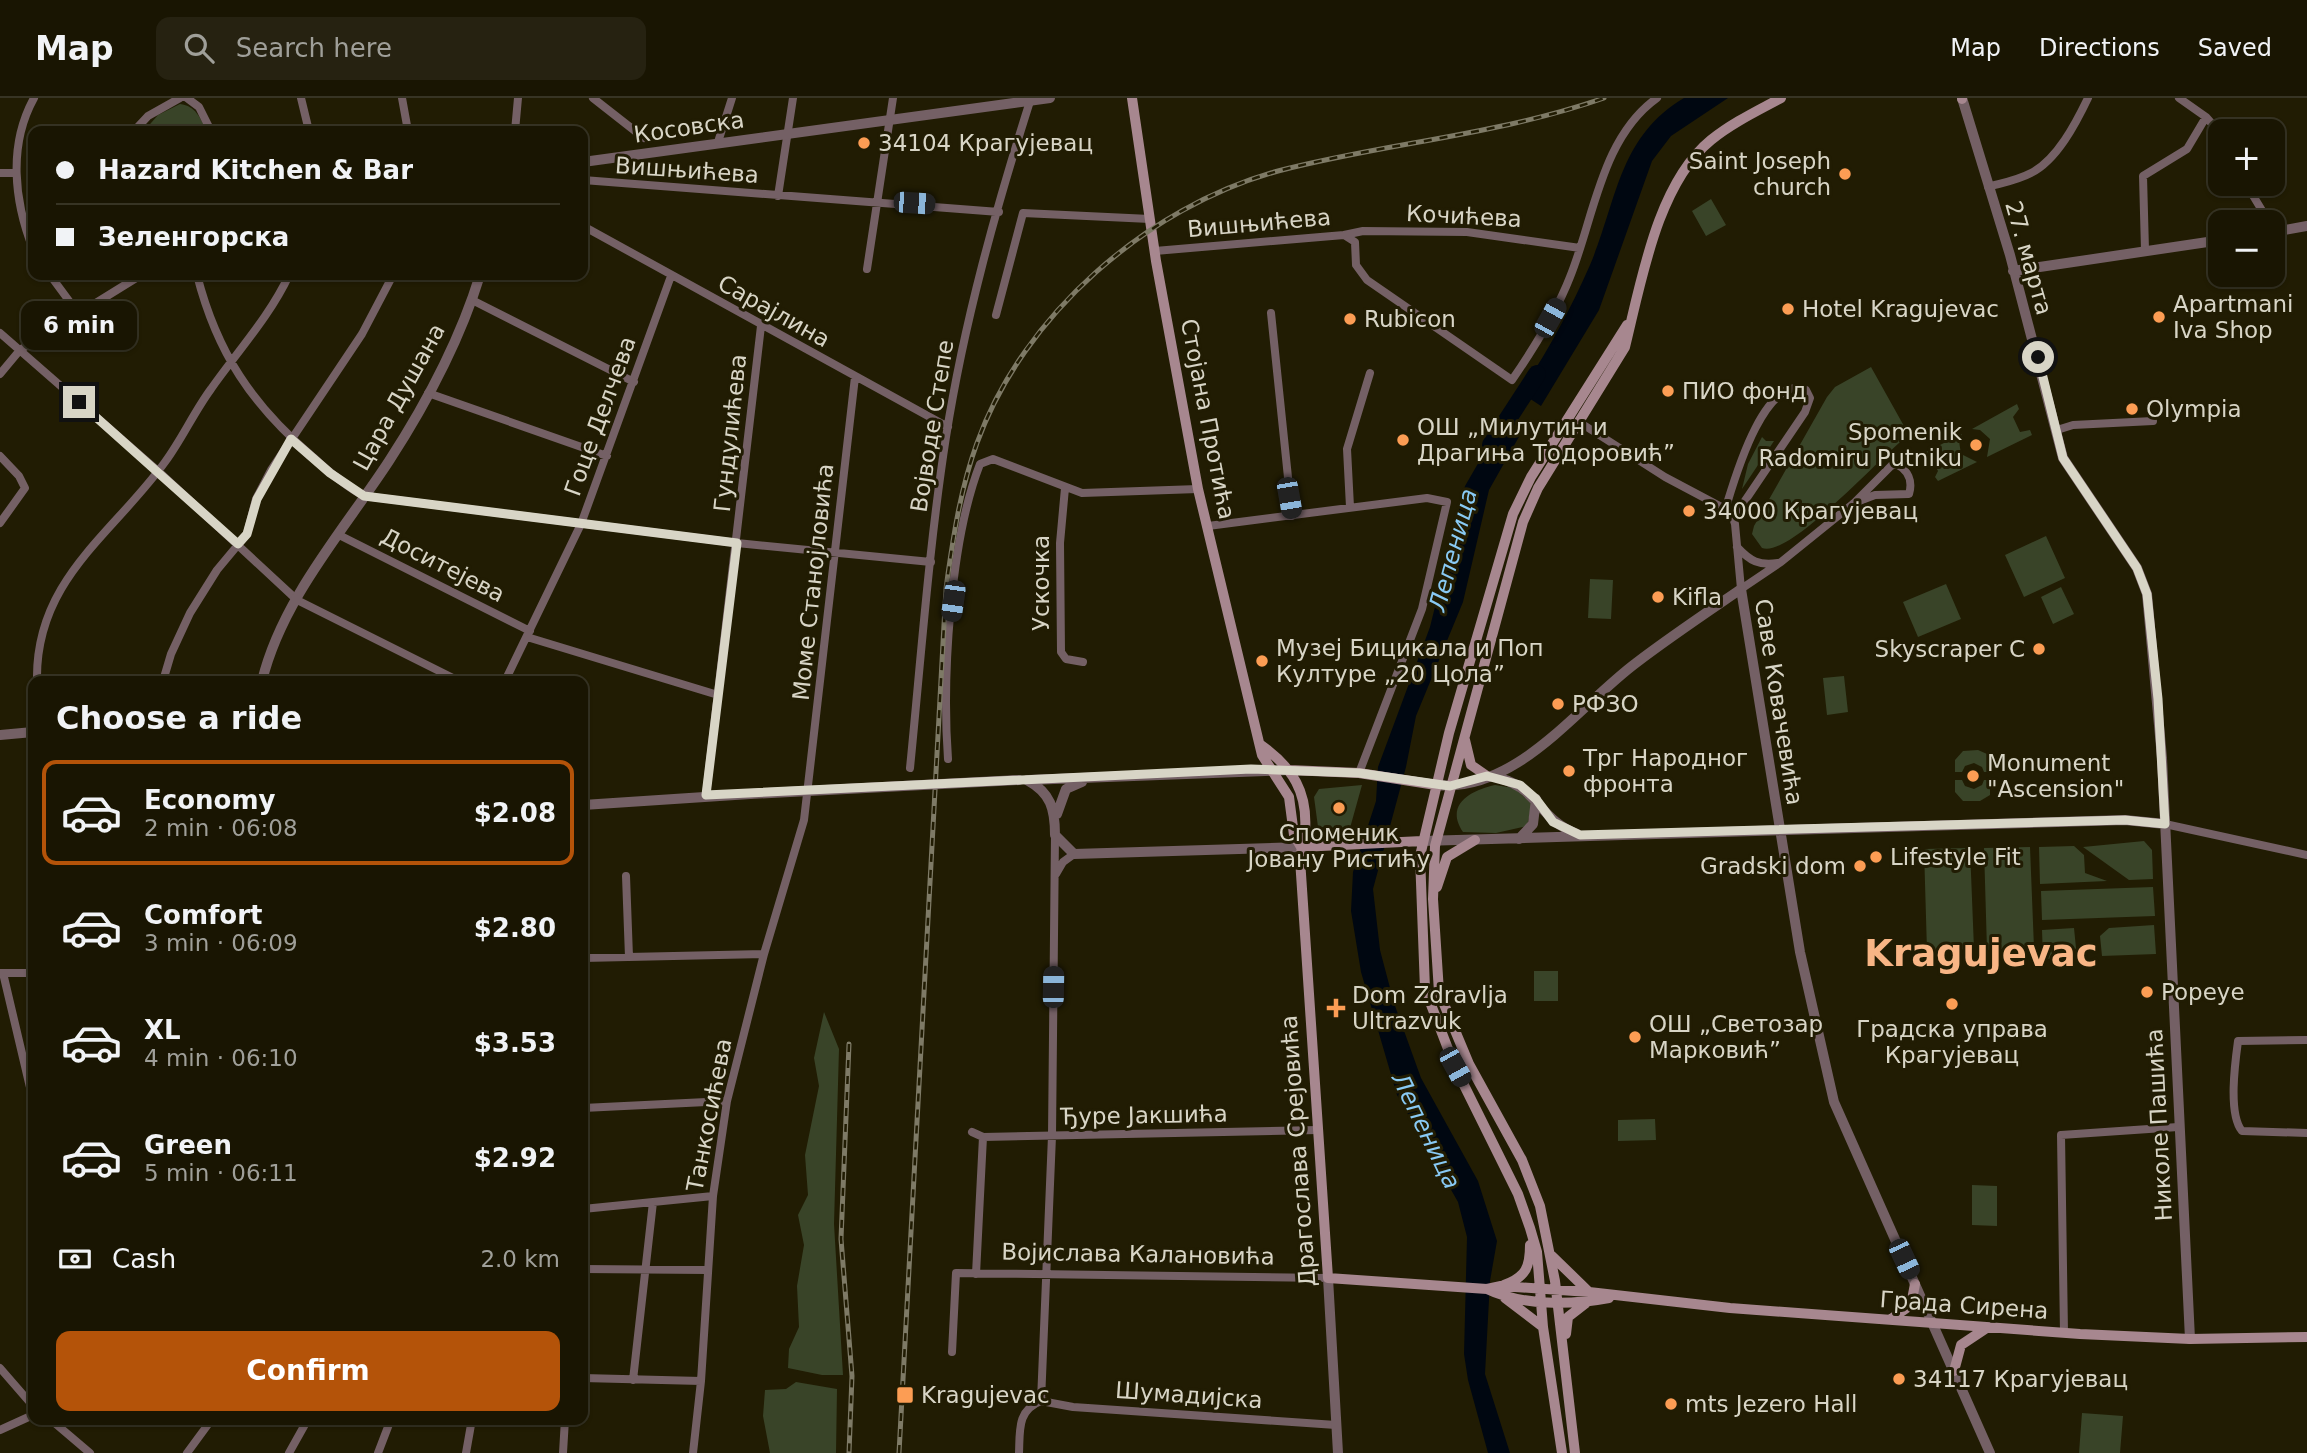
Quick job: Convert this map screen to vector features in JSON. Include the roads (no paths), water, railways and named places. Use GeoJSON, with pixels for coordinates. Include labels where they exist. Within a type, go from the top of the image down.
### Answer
{"type":"FeatureCollection","features":[{"type":"Feature","properties":{"kind":"main road","name":"Стојана Протића"},"geometry":{"type":"LineString","coordinates":[[1132,98],[1155,251],[1198,489],[1261,745]]}},
{"type":"Feature","properties":{"kind":"main road"},"geometry":{"type":"LineString","coordinates":[[1575,1453],[1552,1256],[1540,1206],[1522,1160],[1469,1064],[1443,1004],[1437,976],[1433,900],[1437,841],[1522,522],[1538,488],[1625,347],[1629,323],[1665,208],[1684,170],[1712,139],[1781,98]]}},
{"type":"Feature","properties":{"kind":"main road"},"geometry":{"type":"LineString","coordinates":[[1562,1453],[1531,1228],[1502,1158],[1455,1067],[1428,1000],[1422,958],[1422,841],[1518,501],[1629,323]]}},
{"type":"Feature","properties":{"kind":"main road"},"geometry":{"type":"LineString","coordinates":[[1464,734],[1471,765],[1487,776]]}},
{"type":"Feature","properties":{"kind":"main road"},"geometry":{"type":"LineString","coordinates":[[1261,745],[1289,770],[1300,785]]}},
{"type":"Feature","properties":{"kind":"main road","name":"Драгослава Срејовића"},"geometry":{"type":"LineString","coordinates":[[1261,745],[1262,755],[1269,769],[1284,786],[1291,803],[1294,835],[1301,847]]}},
{"type":"Feature","properties":{"kind":"main road"},"geometry":{"type":"LineString","coordinates":[[1289,770],[1362,774],[1436,785]]}},
{"type":"Feature","properties":{"kind":"main road"},"geometry":{"type":"LineString","coordinates":[[1291,803],[1300,785],[1320,771]]}},
{"type":"Feature","properties":{"kind":"main road","name":"Драгослава Срејовића"},"geometry":{"type":"LineString","coordinates":[[1300,785],[1305,832],[1301,847],[1328,1278]]}},
{"type":"Feature","properties":{"kind":"main road"},"geometry":{"type":"LineString","coordinates":[[1433,900],[1447,857],[1475,840]]}},
{"type":"Feature","properties":{"kind":"main road"},"geometry":{"type":"LineString","coordinates":[[1301,847],[1422,841]]}},
{"type":"Feature","properties":{"kind":"main road"},"geometry":{"type":"LineString","coordinates":[[1531,1228],[1529,1262],[1525,1273],[1501,1290],[1543,1327]]}},
{"type":"Feature","properties":{"kind":"main road"},"geometry":{"type":"LineString","coordinates":[[1552,1256],[1589,1297],[1567,1320],[1563,1361]]}},
{"type":"Feature","properties":{"kind":"main road","name":"Војислава Калановића"},"geometry":{"type":"LineString","coordinates":[[1328,1278],[1448,1285],[1540,1295]]}},
{"type":"Feature","properties":{"kind":"main road"},"geometry":{"type":"LineString","coordinates":[[1886,1320],[1905,1312],[1911,1305],[1915,1284]]}},
{"type":"Feature","properties":{"kind":"main road","name":"Града Сирена"},"geometry":{"type":"LineString","coordinates":[[1540,1295],[1619,1297],[2064,1333],[2190,1339],[2307,1337]]}},
{"type":"Feature","properties":{"kind":"main road"},"geometry":{"type":"LineString","coordinates":[[1954,1371],[1961,1345],[1987,1328]]}},
{"type":"Feature","properties":{"kind":"street"},"geometry":{"type":"LineString","coordinates":[[28,236],[21,217],[16,173],[22,126],[34,98]]}},
{"type":"Feature","properties":{"kind":"street"},"geometry":{"type":"LineString","coordinates":[[139,126],[148,116],[180,98]]}},
{"type":"Feature","properties":{"kind":"street"},"geometry":{"type":"LineString","coordinates":[[187,98],[199,107],[208,126]]}},
{"type":"Feature","properties":{"kind":"street"},"geometry":{"type":"LineString","coordinates":[[302,98],[308,126]]}},
{"type":"Feature","properties":{"kind":"street"},"geometry":{"type":"LineString","coordinates":[[402,98],[407,126]]}},
{"type":"Feature","properties":{"kind":"street"},"geometry":{"type":"LineString","coordinates":[[515,126],[518,98]]}},
{"type":"Feature","properties":{"kind":"street"},"geometry":{"type":"LineString","coordinates":[[593,98],[644,138]]}},
{"type":"Feature","properties":{"kind":"street"},"geometry":{"type":"LineString","coordinates":[[604,106],[610,98]]}},
{"type":"Feature","properties":{"kind":"street"},"geometry":{"type":"LineString","coordinates":[[718,142],[732,98]]}},
{"type":"Feature","properties":{"kind":"street"},"geometry":{"type":"LineString","coordinates":[[778,196],[793,98]]}},
{"type":"Feature","properties":{"kind":"street"},"geometry":{"type":"LineString","coordinates":[[867,269],[893,98]]}},
{"type":"Feature","properties":{"kind":"street","name":"Косовска"},"geometry":{"type":"LineString","coordinates":[[588,161],[1050,98]]}},
{"type":"Feature","properties":{"kind":"street"},"geometry":{"type":"LineString","coordinates":[[1580,248],[1618,145],[1633,119],[1657,98]]}},
{"type":"Feature","properties":{"kind":"street","name":"27. марта"},"geometry":{"type":"LineString","coordinates":[[1962,98],[2057,430]]}},
{"type":"Feature","properties":{"kind":"street"},"geometry":{"type":"LineString","coordinates":[[1989,187],[2032,173],[2045,162],[2063,140],[2088,98]]}},
{"type":"Feature","properties":{"kind":"street"},"geometry":{"type":"LineString","coordinates":[[2179,98],[2208,119]]}},
{"type":"Feature","properties":{"kind":"street","name":"Војводе Степе"},"geometry":{"type":"LineString","coordinates":[[910,768],[948,427],[965,337],[1030,99]]}},
{"type":"Feature","properties":{"kind":"street"},"geometry":{"type":"LineString","coordinates":[[2146,250],[2143,176],[2187,149],[2206,117]]}},
{"type":"Feature","properties":{"kind":"street"},"geometry":{"type":"LineString","coordinates":[[0,173],[16,173]]}},
{"type":"Feature","properties":{"kind":"street","name":"Вишњићева"},"geometry":{"type":"LineString","coordinates":[[588,180],[999,212]]}},
{"type":"Feature","properties":{"kind":"street"},"geometry":{"type":"LineString","coordinates":[[996,315],[1023,213],[1150,219]]}},
{"type":"Feature","properties":{"kind":"street"},"geometry":{"type":"LineString","coordinates":[[2285,230],[2307,226]]}},
{"type":"Feature","properties":{"kind":"street","name":"Сарајлина"},"geometry":{"type":"LineString","coordinates":[[588,229],[948,427]]}},
{"type":"Feature","properties":{"kind":"street","name":"Кочићева"},"geometry":{"type":"LineString","coordinates":[[1344,235],[1363,231],[1467,232],[1580,248]]}},
{"type":"Feature","properties":{"kind":"street","name":"Вишњићева"},"geometry":{"type":"LineString","coordinates":[[1155,251],[1344,235],[1355,242],[1356,265],[1367,280],[1512,380],[1557,305],[1580,248]]}},
{"type":"Feature","properties":{"kind":"street"},"geometry":{"type":"LineString","coordinates":[[2013,271],[2208,242]]}},
{"type":"Feature","properties":{"kind":"street","name":"Гоце Делчева"},"geometry":{"type":"LineString","coordinates":[[508,676],[581,524],[635,382],[671,276]]}},
{"type":"Feature","properties":{"kind":"street"},"geometry":{"type":"LineString","coordinates":[[54,280],[78,313]]}},
{"type":"Feature","properties":{"kind":"street"},"geometry":{"type":"LineString","coordinates":[[0,374],[20,350],[133,280]]}},
{"type":"Feature","properties":{"kind":"street"},"geometry":{"type":"LineString","coordinates":[[198,280],[213,330],[250,393],[291,439],[330,473],[364,496],[737,543],[931,562]]}},
{"type":"Feature","properties":{"kind":"street"},"geometry":{"type":"LineString","coordinates":[[37,676],[38,641],[58,592],[76,565],[158,471],[230,362],[271,307],[286,280]]}},
{"type":"Feature","properties":{"kind":"street"},"geometry":{"type":"LineString","coordinates":[[164,676],[171,654],[190,613],[247,534],[257,499],[291,439],[362,334],[390,280]]}},
{"type":"Feature","properties":{"kind":"street","name":"Цара Душана"},"geometry":{"type":"LineString","coordinates":[[263,676],[273,643],[297,600],[389,460],[428,393],[472,300],[478,280]]}},
{"type":"Feature","properties":{"kind":"street"},"geometry":{"type":"LineString","coordinates":[[472,300],[635,382]]}},
{"type":"Feature","properties":{"kind":"street"},"geometry":{"type":"LineString","coordinates":[[1271,313],[1292,516]]}},
{"type":"Feature","properties":{"kind":"street","name":"Гундулићева"},"geometry":{"type":"LineString","coordinates":[[706,795],[761,326]]}},
{"type":"Feature","properties":{"kind":"street"},"geometry":{"type":"LineString","coordinates":[[0,333],[158,471],[297,600],[449,676]]}},
{"type":"Feature","properties":{"kind":"street"},"geometry":{"type":"LineString","coordinates":[[1350,507],[1346,449],[1370,373]]}},
{"type":"Feature","properties":{"kind":"street","name":"Моме Станојловића"},"geometry":{"type":"LineString","coordinates":[[809,792],[855,377]]}},
{"type":"Feature","properties":{"kind":"street"},"geometry":{"type":"LineString","coordinates":[[1726,507],[1742,456],[1763,415],[1784,394],[1796,388],[1806,390],[1810,398],[1805,412],[1734,517]]}},
{"type":"Feature","properties":{"kind":"street"},"geometry":{"type":"LineString","coordinates":[[428,393],[607,456]]}},
{"type":"Feature","properties":{"kind":"street"},"geometry":{"type":"LineString","coordinates":[[2057,430],[2097,423],[2152,421]]}},
{"type":"Feature","properties":{"kind":"street"},"geometry":{"type":"LineString","coordinates":[[1580,422],[1665,477],[1726,507],[1734,517],[1741,589]]}},
{"type":"Feature","properties":{"kind":"street","name":"Николе Пашића"},"geometry":{"type":"LineString","coordinates":[[2057,430],[2068,467],[2127,552],[2147,594],[2158,699],[2190,1339]]}},
{"type":"Feature","properties":{"kind":"street"},"geometry":{"type":"LineString","coordinates":[[0,456],[19,476],[24,488],[0,523]]}},
{"type":"Feature","properties":{"kind":"street"},"geometry":{"type":"LineString","coordinates":[[948,759],[950,626],[960,546],[979,464],[993,458],[1065,488],[1091,495],[1198,489]]}},
{"type":"Feature","properties":{"kind":"street"},"geometry":{"type":"LineString","coordinates":[[1436,785],[1450,786],[1509,768],[1635,664],[1782,562],[1854,503],[1891,466],[1896,464],[1903,468],[1910,480],[1909,494],[1875,495],[1854,503]]}},
{"type":"Feature","properties":{"kind":"street","name":"Ускочка"},"geometry":{"type":"LineString","coordinates":[[1065,488],[1060,534],[1061,652],[1066,659],[1083,662]]}},
{"type":"Feature","properties":{"kind":"street"},"geometry":{"type":"LineString","coordinates":[[1208,526],[1427,498],[1445,501],[1448,505],[1422,610],[1362,774]]}},
{"type":"Feature","properties":{"kind":"street","name":"Доситејева"},"geometry":{"type":"LineString","coordinates":[[339,535],[529,634],[719,695]]}},
{"type":"Feature","properties":{"kind":"street"},"geometry":{"type":"LineString","coordinates":[[1737,547],[1749,559],[1759,564],[1782,562]]}},
{"type":"Feature","properties":{"kind":"street","name":"Саве Ковачевића"},"geometry":{"type":"LineString","coordinates":[[1741,589],[1800,952],[1834,1102],[1990,1453]]}},
{"type":"Feature","properties":{"kind":"street"},"geometry":{"type":"LineString","coordinates":[[0,735],[28,732]]}},
{"type":"Feature","properties":{"kind":"street"},"geometry":{"type":"LineString","coordinates":[[588,805],[706,795],[1289,770]]}},
{"type":"Feature","properties":{"kind":"street"},"geometry":{"type":"LineString","coordinates":[[1487,776],[1520,785],[1536,799],[1553,822],[1580,835]]}},
{"type":"Feature","properties":{"kind":"street"},"geometry":{"type":"LineString","coordinates":[[1055,818],[1069,787],[1095,778]]}},
{"type":"Feature","properties":{"kind":"street"},"geometry":{"type":"LineString","coordinates":[[1019,1453],[1021,1420],[1030,1405],[1041,1401],[1052,1136],[1055,877],[1055,818],[1052,803],[1045,792],[1023,780]]}},
{"type":"Feature","properties":{"kind":"street","name":"Танкосићева"},"geometry":{"type":"LineString","coordinates":[[693,1453],[701,1381],[706,1270],[713,1196],[727,1101],[764,954],[800,838],[809,792]]}},
{"type":"Feature","properties":{"kind":"street"},"geometry":{"type":"LineString","coordinates":[[1519,839],[1533,824],[1536,799]]}},
{"type":"Feature","properties":{"kind":"street"},"geometry":{"type":"LineString","coordinates":[[1422,841],[2125,820],[2165,824],[2307,855]]}},
{"type":"Feature","properties":{"kind":"street"},"geometry":{"type":"LineString","coordinates":[[1055,835],[1074,854]]}},
{"type":"Feature","properties":{"kind":"street"},"geometry":{"type":"LineString","coordinates":[[1055,877],[1060,865],[1074,854],[1301,847]]}},
{"type":"Feature","properties":{"kind":"street"},"geometry":{"type":"LineString","coordinates":[[626,876],[629,957]]}},
{"type":"Feature","properties":{"kind":"street"},"geometry":{"type":"LineString","coordinates":[[588,958],[764,954]]}},
{"type":"Feature","properties":{"kind":"street"},"geometry":{"type":"LineString","coordinates":[[28,973],[2,973],[28,1080]]}},
{"type":"Feature","properties":{"kind":"street"},"geometry":{"type":"LineString","coordinates":[[2307,1040],[2238,1041],[2235,1094],[2236,1124],[2242,1131],[2307,1133]]}},
{"type":"Feature","properties":{"kind":"street"},"geometry":{"type":"LineString","coordinates":[[588,1108],[727,1101]]}},
{"type":"Feature","properties":{"kind":"street"},"geometry":{"type":"LineString","coordinates":[[2064,1333],[2061,1135],[2178,1127]]}},
{"type":"Feature","properties":{"kind":"street","name":"Ђуре Јакшића"},"geometry":{"type":"LineString","coordinates":[[972,1132],[983,1137],[1318,1130]]}},
{"type":"Feature","properties":{"kind":"street"},"geometry":{"type":"LineString","coordinates":[[976,1274],[983,1137]]}},
{"type":"Feature","properties":{"kind":"street"},"geometry":{"type":"LineString","coordinates":[[588,1208],[713,1196]]}},
{"type":"Feature","properties":{"kind":"street"},"geometry":{"type":"LineString","coordinates":[[634,1380],[653,1202]]}},
{"type":"Feature","properties":{"kind":"street"},"geometry":{"type":"LineString","coordinates":[[588,1269],[706,1270]]}},
{"type":"Feature","properties":{"kind":"street","name":"Војислава Калановића"},"geometry":{"type":"LineString","coordinates":[[952,1352],[956,1273],[1328,1278]]}},
{"type":"Feature","properties":{"kind":"street","name":"Драгослава Срејовића"},"geometry":{"type":"LineString","coordinates":[[1328,1278],[1338,1453]]}},
{"type":"Feature","properties":{"kind":"street"},"geometry":{"type":"LineString","coordinates":[[0,1368],[28,1400]]}},
{"type":"Feature","properties":{"kind":"street"},"geometry":{"type":"LineString","coordinates":[[588,1378],[701,1381]]}},
{"type":"Feature","properties":{"kind":"street","name":"Шумадијска"},"geometry":{"type":"LineString","coordinates":[[1041,1401],[1073,1408],[1336,1424]]}},
{"type":"Feature","properties":{"kind":"street"},"geometry":{"type":"LineString","coordinates":[[0,1430],[28,1417]]}},
{"type":"Feature","properties":{"kind":"street"},"geometry":{"type":"LineString","coordinates":[[59,1425],[90,1453]]}},
{"type":"Feature","properties":{"kind":"street"},"geometry":{"type":"LineString","coordinates":[[187,1453],[208,1425]]}},
{"type":"Feature","properties":{"kind":"street"},"geometry":{"type":"LineString","coordinates":[[289,1453],[305,1425]]}},
{"type":"Feature","properties":{"kind":"street"},"geometry":{"type":"LineString","coordinates":[[378,1453],[389,1425]]}},
{"type":"Feature","properties":{"kind":"street"},"geometry":{"type":"LineString","coordinates":[[466,1453],[471,1425]]}},
{"type":"Feature","properties":{"kind":"street"},"geometry":{"type":"LineString","coordinates":[[563,1453],[565,1425]]}},
{"type":"Feature","properties":{"kind":"water"},"geometry":{"type":"Polygon","coordinates":[[[1684,98],[1728,98],[1671,136],[1652,161],[1599,310],[1541,406],[1520,392],[1549,346],[1590,265],[1622,172],[1645,132],[1662,114],[1684,98]]]}},
{"type":"Feature","properties":{"kind":"water"},"geometry":{"type":"Polygon","coordinates":[[[1502,422],[1520,435],[1489,490],[1463,602],[1416,716],[1406,767],[1373,889],[1380,950],[1394,1003],[1421,1078],[1478,1181],[1497,1241],[1490,1281],[1485,1374],[1510,1453],[1488,1453],[1468,1380],[1464,1354],[1467,1237],[1458,1202],[1397,1095],[1361,972],[1351,911],[1353,872],[1376,801],[1378,767],[1430,627],[1465,486],[1502,422]]]}},
{"type":"Feature","properties":{"kind":"waterway","name":"Лепеница"},"geometry":{"type":"LineString","coordinates":[[1491,445],[1537,374]]}},
{"type":"Feature","properties":{"kind":"railway"},"geometry":{"type":"LineString","coordinates":[[899,1453],[946,588],[966,478],[977,443],[998,396],[1025,352],[1058,310],[1096,272],[1137,239],[1182,211],[1229,188],[1278,171],[1524,121],[1604,98]]}},
{"type":"Feature","properties":{"kind":"railway"},"geometry":{"type":"LineString","coordinates":[[849,1044],[841,1239],[852,1376],[849,1453]]}},
{"type":"Feature","properties":{"kind":"place","name":"34104 Крагујевац"},"geometry":{"type":"Point","coordinates":[864,143]}},
{"type":"Feature","properties":{"kind":"place","name":"Saint Joseph church"},"geometry":{"type":"Point","coordinates":[1845,174]}},
{"type":"Feature","properties":{"kind":"place","name":"Hotel Kragujevac"},"geometry":{"type":"Point","coordinates":[1788,309]}},
{"type":"Feature","properties":{"kind":"place","name":"Apartmani Iva Shop"},"geometry":{"type":"Point","coordinates":[2159,317]}},
{"type":"Feature","properties":{"kind":"place","name":"Rubicon"},"geometry":{"type":"Point","coordinates":[1350,319]}},
{"type":"Feature","properties":{"kind":"place","name":"ПИО фонд"},"geometry":{"type":"Point","coordinates":[1668,391]}},
{"type":"Feature","properties":{"kind":"place","name":"Olympia"},"geometry":{"type":"Point","coordinates":[2132,409]}},
{"type":"Feature","properties":{"kind":"place","name":"ОШ „Милутин и Драгиња Тодоровић”"},"geometry":{"type":"Point","coordinates":[1403,440]}},
{"type":"Feature","properties":{"kind":"place","name":"Spomenik Radomiru Putniku"},"geometry":{"type":"Point","coordinates":[1976,445]}},
{"type":"Feature","properties":{"kind":"place","name":"34000 Крагујевац"},"geometry":{"type":"Point","coordinates":[1689,511]}},
{"type":"Feature","properties":{"kind":"place","name":"Kifla"},"geometry":{"type":"Point","coordinates":[1658,597]}},
{"type":"Feature","properties":{"kind":"place","name":"Skyscraper C"},"geometry":{"type":"Point","coordinates":[2039,649]}},
{"type":"Feature","properties":{"kind":"place","name":"Музеј Бицикала и Поп Културе „20 Цола”"},"geometry":{"type":"Point","coordinates":[1262,661]}},
{"type":"Feature","properties":{"kind":"place","name":"РФЗО"},"geometry":{"type":"Point","coordinates":[1558,704]}},
{"type":"Feature","properties":{"kind":"place","name":"Трг Народног фронта"},"geometry":{"type":"Point","coordinates":[1569,771]}},
{"type":"Feature","properties":{"kind":"place","name":"Monument \"Ascension\""},"geometry":{"type":"Point","coordinates":[1973,776]}},
{"type":"Feature","properties":{"kind":"place","name":"Споменик Јовану Ристићу"},"geometry":{"type":"Point","coordinates":[1339,808]}},
{"type":"Feature","properties":{"kind":"place","name":"Lifestyle Fit"},"geometry":{"type":"Point","coordinates":[1876,857]}},
{"type":"Feature","properties":{"kind":"place","name":"Gradski dom"},"geometry":{"type":"Point","coordinates":[1860,866]}},
{"type":"Feature","properties":{"kind":"place","name":"Popeye"},"geometry":{"type":"Point","coordinates":[2147,992]}},
{"type":"Feature","properties":{"kind":"place","name":"Градска управа Крагујевац"},"geometry":{"type":"Point","coordinates":[1952,1004]}},
{"type":"Feature","properties":{"kind":"place","name":"Dom Zdravlja Ultrazvuk"},"geometry":{"type":"Point","coordinates":[1336,1008]}},
{"type":"Feature","properties":{"kind":"place","name":"ОШ „Светозар Марковић”"},"geometry":{"type":"Point","coordinates":[1635,1037]}},
{"type":"Feature","properties":{"kind":"place","name":"34117 Крагујевац"},"geometry":{"type":"Point","coordinates":[1899,1379]}},
{"type":"Feature","properties":{"kind":"place","name":"Kragujevac"},"geometry":{"type":"Point","coordinates":[905,1395]}},
{"type":"Feature","properties":{"kind":"place","name":"mts Jezero Hall"},"geometry":{"type":"Point","coordinates":[1671,1404]}},
{"type":"Feature","properties":{"kind":"district","name":"Kragujevac"},"geometry":{"type":"Point","coordinates":[1981,953]}}]}
